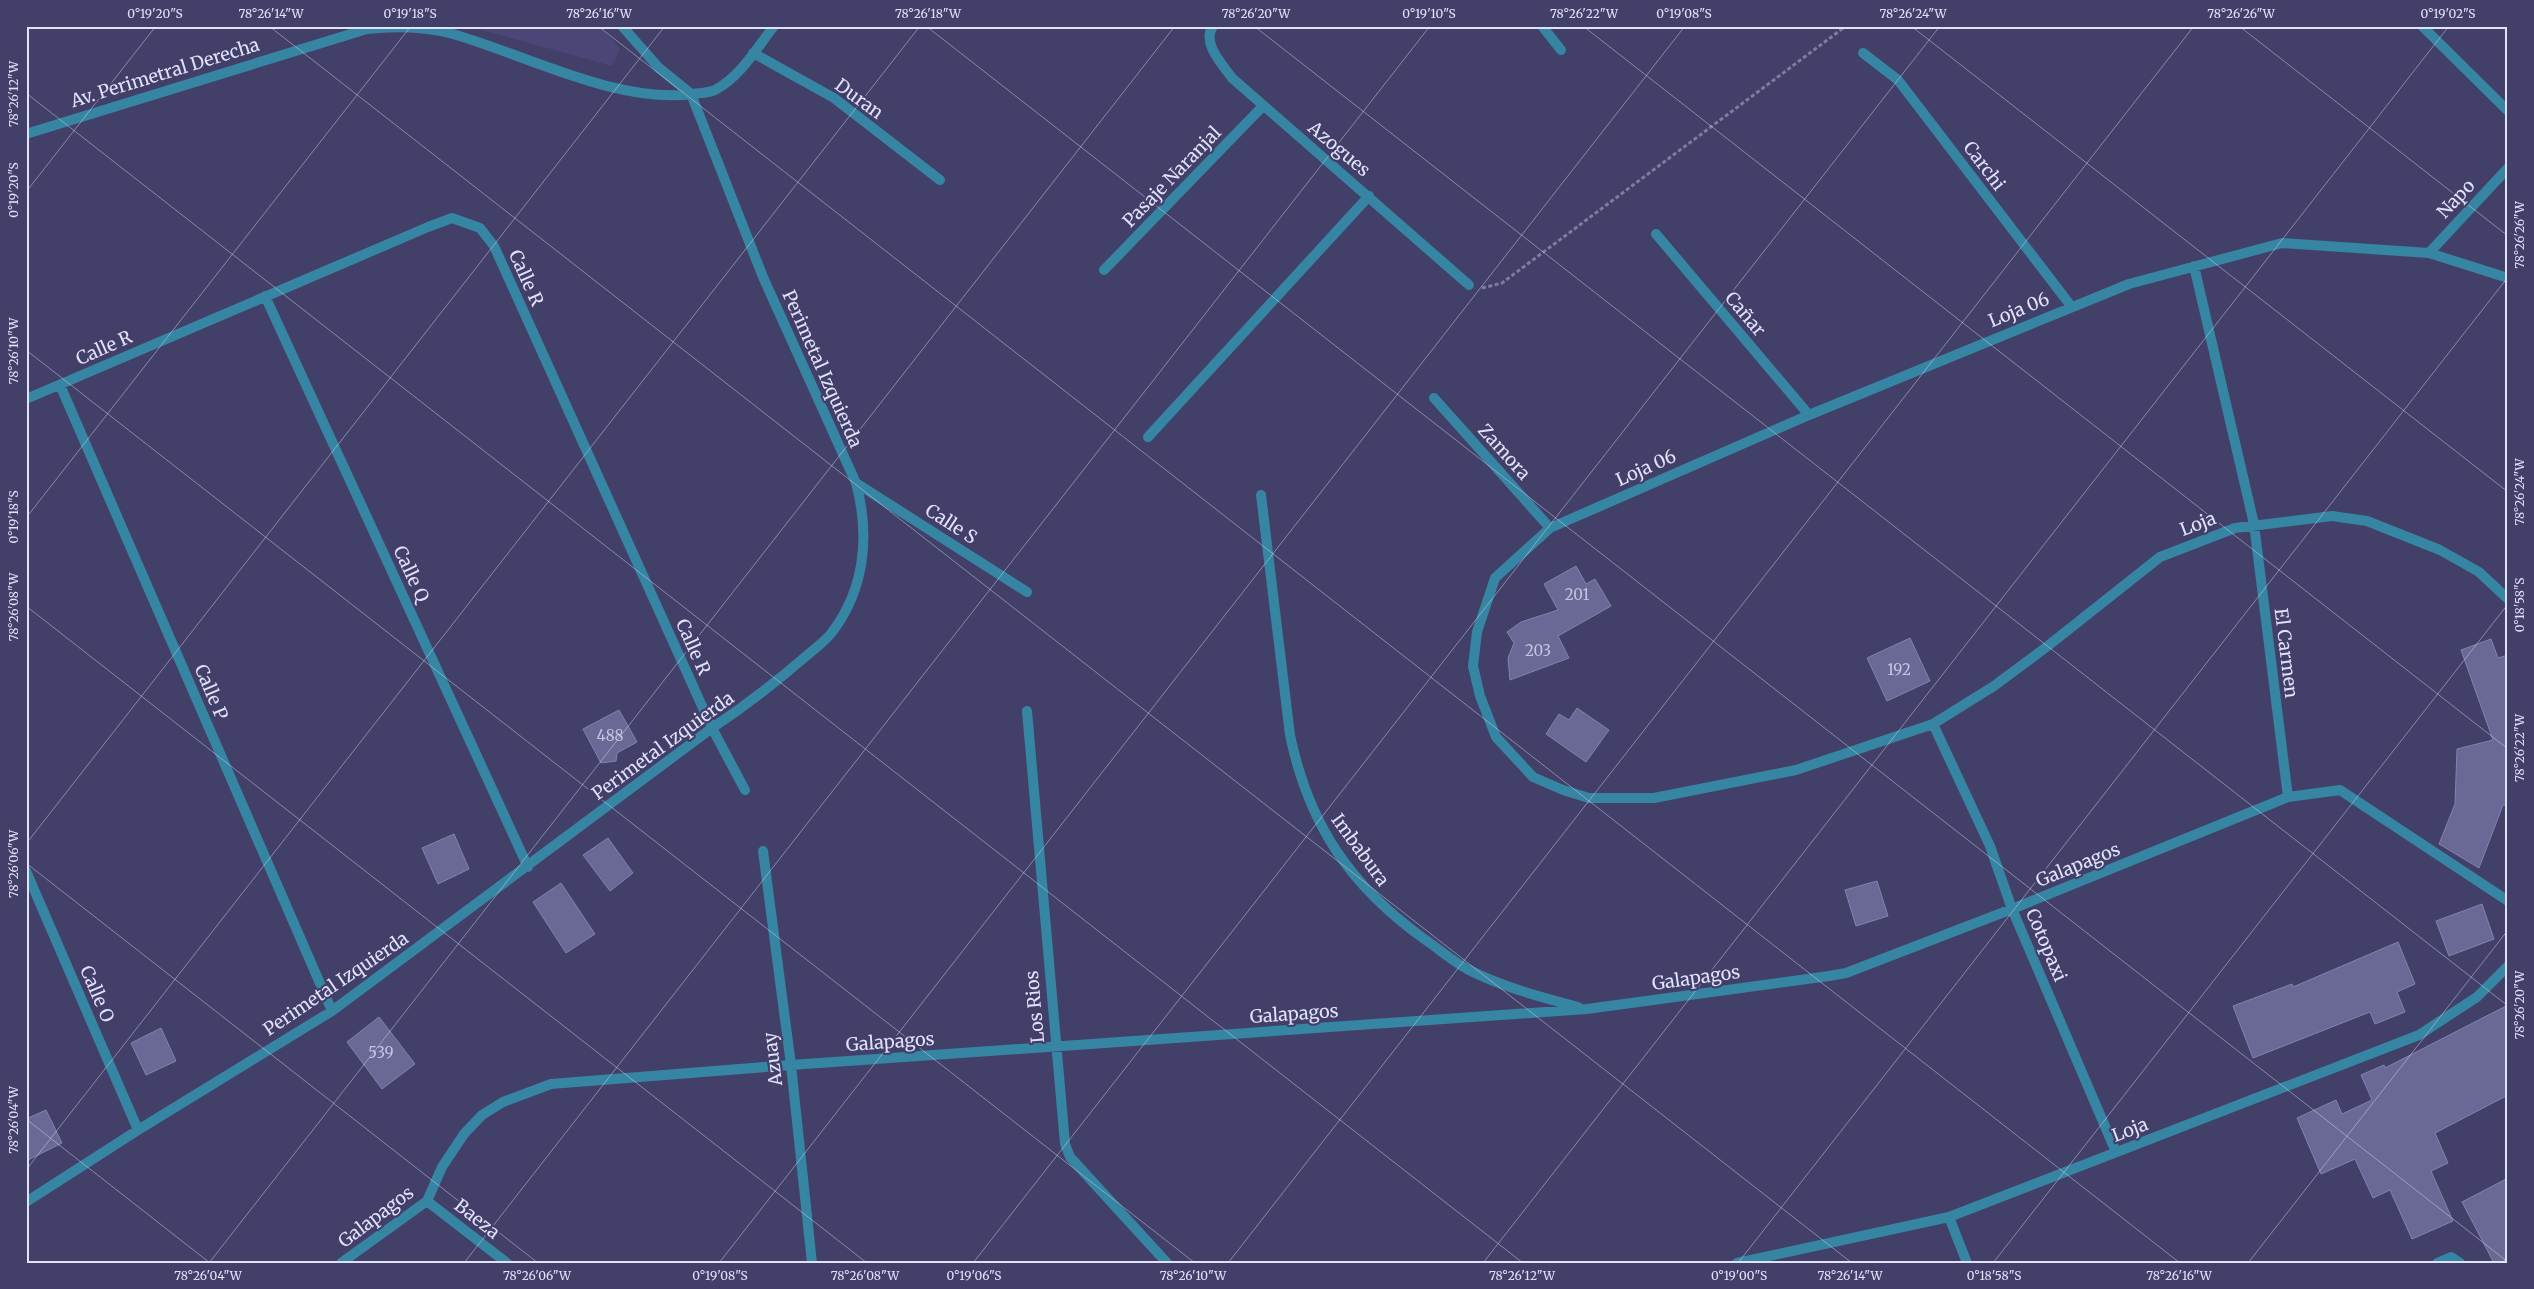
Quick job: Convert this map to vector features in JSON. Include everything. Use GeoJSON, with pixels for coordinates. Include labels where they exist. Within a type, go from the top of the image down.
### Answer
{"type":"FeatureCollection","features":[{"type":"Feature","properties":{"kind":"street"},"geometry":{"type":"LineString","coordinates":[[622,26],[659,68],[691,94]]}},
{"type":"Feature","properties":{"kind":"street","name":"Av. Perimetral Derecha"},"geometry":{"type":"LineString","coordinates":[[26,134],[297,49],[367,29],[390,27],[421,28],[452,33],[623,91],[676,96],[714,91],[730,80],[774,26]]}},
{"type":"Feature","properties":{"kind":"street","name":"Azogues"},"geometry":{"type":"LineString","coordinates":[[1213,26],[1210,40],[1213,52],[1232,78],[1469,285]]}},
{"type":"Feature","properties":{"kind":"street"},"geometry":{"type":"LineString","coordinates":[[1542,26],[1561,50]]}},
{"type":"Feature","properties":{"kind":"street"},"geometry":{"type":"LineString","coordinates":[[2422,26],[2508,111]]}},
{"type":"Feature","properties":{"kind":"street","name":"Duran"},"geometry":{"type":"LineString","coordinates":[[753,53],[834,98],[940,180]]}},
{"type":"Feature","properties":{"kind":"street","name":"Carchi"},"geometry":{"type":"LineString","coordinates":[[1863,53],[1898,80],[2071,306]]}},
{"type":"Feature","properties":{"kind":"street","name":"Perimetal Izquierda"},"geometry":{"type":"LineString","coordinates":[[26,1202],[138,1130],[332,1011],[528,867],[712,728],[765,692],[832,633],[856,594],[863,549],[864,511],[856,483],[763,278],[691,94]]}},
{"type":"Feature","properties":{"kind":"street","name":"Pasaje Naranjal"},"geometry":{"type":"LineString","coordinates":[[1104,270],[1263,106]]}},
{"type":"Feature","properties":{"kind":"street","name":"Napo"},"geometry":{"type":"LineString","coordinates":[[2429,253],[2508,168]]}},
{"type":"Feature","properties":{"kind":"street"},"geometry":{"type":"LineString","coordinates":[[1148,436],[1369,196]]}},
{"type":"Feature","properties":{"kind":"street","name":"Calle R"},"geometry":{"type":"LineString","coordinates":[[26,399],[264,296],[452,218],[480,228],[494,246],[712,728],[745,790]]}},
{"type":"Feature","properties":{"kind":"street","name":"Cañar"},"geometry":{"type":"LineString","coordinates":[[1656,234],[1809,415]]}},
{"type":"Feature","properties":{"kind":"street","name":"Loja 06"},"geometry":{"type":"LineString","coordinates":[[1933,724],[1796,770],[1654,798],[1589,798],[1562,790],[1533,777],[1496,737],[1480,696],[1473,666],[1478,632],[1495,578],[1550,528],[1809,415],[2071,306],[2129,284],[2282,243],[2429,253],[2508,278]]}},
{"type":"Feature","properties":{"kind":"street","name":"El Carmen"},"geometry":{"type":"LineString","coordinates":[[2194,266],[2254,524],[2288,797]]}},
{"type":"Feature","properties":{"kind":"street","name":"Calle Q"},"geometry":{"type":"LineString","coordinates":[[264,296],[528,867]]}},
{"type":"Feature","properties":{"kind":"street","name":"Calle P"},"geometry":{"type":"LineString","coordinates":[[60,384],[332,1011]]}},
{"type":"Feature","properties":{"kind":"street","name":"Zamora"},"geometry":{"type":"LineString","coordinates":[[1434,398],[1550,528]]}},
{"type":"Feature","properties":{"kind":"street","name":"Calle S"},"geometry":{"type":"LineString","coordinates":[[856,483],[1027,592]]}},
{"type":"Feature","properties":{"kind":"street","name":"Imbabura"},"geometry":{"type":"LineString","coordinates":[[1261,495],[1290,735],[1297,767],[1326,836],[1376,900],[1408,927],[1467,969],[1524,992],[1587,1010]]}},
{"type":"Feature","properties":{"kind":"street","name":"Loja"},"geometry":{"type":"LineString","coordinates":[[1933,724],[1994,686],[2160,557],[2204,538],[2254,524],[2332,516],[2367,521],[2440,550],[2479,572],[2508,600]]}},
{"type":"Feature","properties":{"kind":"street","name":"Los Rios"},"geometry":{"type":"LineString","coordinates":[[1028,711],[1055,1047],[1065,1144],[1070,1157],[1167,1263]]}},
{"type":"Feature","properties":{"kind":"street","name":"Cotopaxi"},"geometry":{"type":"LineString","coordinates":[[1933,724],[1990,846],[2012,909],[2116,1152]]}},
{"type":"Feature","properties":{"kind":"street"},"geometry":{"type":"LineString","coordinates":[[2288,797],[2340,790],[2508,901]]}},
{"type":"Feature","properties":{"kind":"street","name":"Galapagos"},"geometry":{"type":"LineString","coordinates":[[342,1263],[427,1201],[442,1167],[464,1134],[482,1115],[503,1102],[551,1084],[791,1065],[1587,1010],[1846,973],[2012,909],[2288,797]]}},
{"type":"Feature","properties":{"kind":"street","name":"Azuay"},"geometry":{"type":"LineString","coordinates":[[764,851],[791,1065],[812,1263]]}},
{"type":"Feature","properties":{"kind":"street","name":"Calle O"},"geometry":{"type":"LineString","coordinates":[[26,871],[138,1130]]}},
{"type":"Feature","properties":{"kind":"street","name":"Loja"},"geometry":{"type":"LineString","coordinates":[[1737,1263],[1949,1217],[2419,1035],[2478,997],[2508,966]]}},
{"type":"Feature","properties":{"kind":"street","name":"Baeza"},"geometry":{"type":"LineString","coordinates":[[427,1201],[508,1263]]}},
{"type":"Feature","properties":{"kind":"street"},"geometry":{"type":"LineString","coordinates":[[1949,1217],[1967,1263]]}},
{"type":"Feature","properties":{"kind":"street"},"geometry":{"type":"LineString","coordinates":[[2437,1263],[2451,1256],[2460,1263]]}},
{"type":"Feature","properties":{"kind":"path"},"geometry":{"type":"LineString","coordinates":[[1469,285],[1484,288],[1502,283],[1846,26]]}},
{"type":"Feature","properties":{"kind":"shaded area"},"geometry":{"type":"Polygon","coordinates":[[[467,26],[601,26],[620,49],[612,66],[467,26]]]}},
{"type":"Feature","properties":{"kind":"building"},"geometry":{"type":"Polygon","coordinates":[[[1576,566],[1586,584],[1595,579],[1611,606],[1558,636],[1569,658],[1510,680],[1508,658],[1514,643],[1507,632],[1521,622],[1558,610],[1544,584],[1576,566]]]}},
{"type":"Feature","properties":{"kind":"building"},"geometry":{"type":"Polygon","coordinates":[[[1910,638],[1930,681],[1887,701],[1867,658],[1910,638]]]}},
{"type":"Feature","properties":{"kind":"building"},"geometry":{"type":"Polygon","coordinates":[[[2491,639],[2498,658],[2508,655],[2508,806],[2503,805],[2479,868],[2439,844],[2455,804],[2457,749],[2493,740],[2461,650],[2491,639]]]}},
{"type":"Feature","properties":{"kind":"building"},"geometry":{"type":"Polygon","coordinates":[[[1577,708],[1609,730],[1586,762],[1546,734],[1559,714],[1569,720],[1577,708]]]}},
{"type":"Feature","properties":{"kind":"building"},"geometry":{"type":"Polygon","coordinates":[[[619,710],[637,742],[617,753],[616,761],[601,763],[583,729],[619,710]]]}},
{"type":"Feature","properties":{"kind":"building"},"geometry":{"type":"Polygon","coordinates":[[[454,834],[469,869],[438,884],[422,848],[454,834]]]}},
{"type":"Feature","properties":{"kind":"building"},"geometry":{"type":"Polygon","coordinates":[[[608,838],[633,873],[610,891],[583,855],[608,838]]]}},
{"type":"Feature","properties":{"kind":"building"},"geometry":{"type":"Polygon","coordinates":[[[1877,881],[1888,916],[1856,926],[1845,890],[1877,881]]]}},
{"type":"Feature","properties":{"kind":"building"},"geometry":{"type":"Polygon","coordinates":[[[561,883],[595,934],[566,953],[533,902],[561,883]]]}},
{"type":"Feature","properties":{"kind":"building"},"geometry":{"type":"Polygon","coordinates":[[[2482,904],[2494,939],[2449,956],[2436,921],[2482,904]]]}},
{"type":"Feature","properties":{"kind":"building"},"geometry":{"type":"Polygon","coordinates":[[[2398,942],[2415,984],[2397,992],[2405,1012],[2375,1024],[2370,1012],[2253,1058],[2233,1006],[2292,984],[2293,987],[2398,942]]]}},
{"type":"Feature","properties":{"kind":"building"},"geometry":{"type":"Polygon","coordinates":[[[2508,1005],[2508,1095],[2435,1133],[2448,1163],[2431,1171],[2453,1221],[2412,1239],[2390,1190],[2373,1198],[2355,1159],[2321,1174],[2297,1118],[2336,1100],[2342,1114],[2372,1100],[2361,1075],[2384,1065],[2385,1068],[2508,1005]]]}},
{"type":"Feature","properties":{"kind":"building"},"geometry":{"type":"Polygon","coordinates":[[[379,1017],[415,1064],[382,1089],[347,1042],[379,1017]]]}},
{"type":"Feature","properties":{"kind":"building"},"geometry":{"type":"Polygon","coordinates":[[[161,1028],[176,1061],[146,1075],[131,1043],[161,1028]]]}},
{"type":"Feature","properties":{"kind":"building"},"geometry":{"type":"Polygon","coordinates":[[[46,1110],[62,1143],[26,1161],[26,1119],[46,1110]]]}},
{"type":"Feature","properties":{"kind":"building"},"geometry":{"type":"Polygon","coordinates":[[[2508,1178],[2508,1263],[2494,1263],[2462,1202],[2508,1178]]]}}]}
